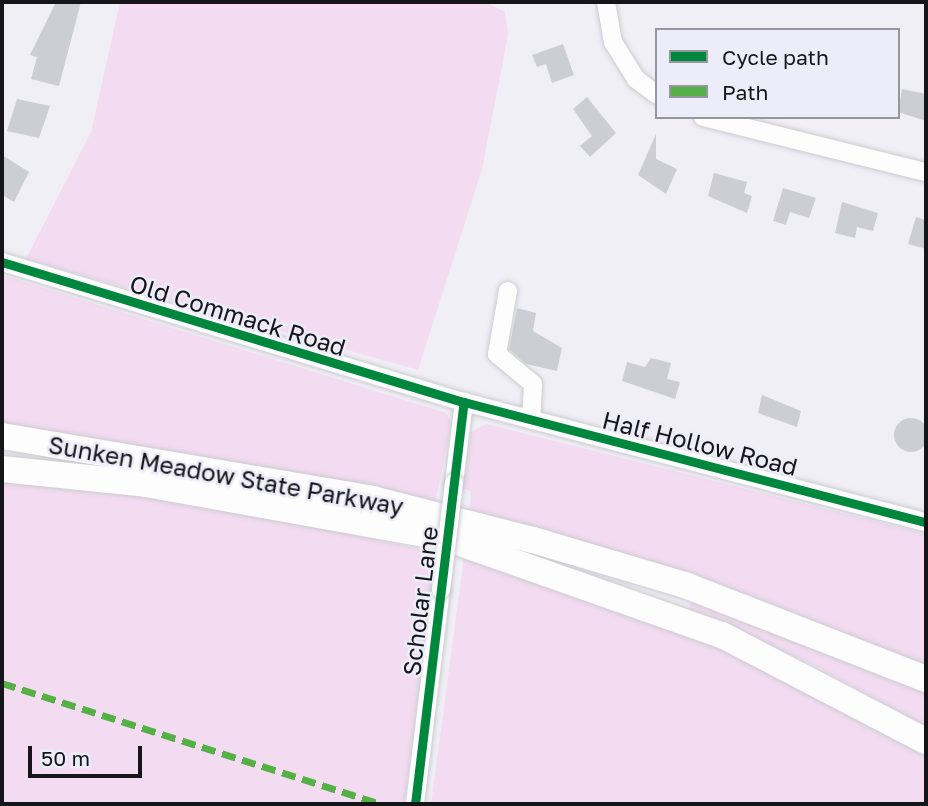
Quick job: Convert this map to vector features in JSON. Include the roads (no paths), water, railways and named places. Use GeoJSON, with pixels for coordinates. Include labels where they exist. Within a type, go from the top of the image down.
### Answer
{"type":"FeatureCollection","features":[{"type":"Feature","properties":{"kind":"highway","name":"Sunken Meadow State Parkway"},"geometry":{"type":"LineString","coordinates":[[2,436],[373,499],[507,533],[685,585],[926,679]]}},
{"type":"Feature","properties":{"kind":"highway","name":"Sunken Meadow State Parkway"},"geometry":{"type":"LineString","coordinates":[[2,469],[146,484],[446,538],[722,635],[926,741]]}},
{"type":"Feature","properties":{"kind":"street"},"geometry":{"type":"LineString","coordinates":[[606,2],[613,42],[636,79],[655,93]]}},
{"type":"Feature","properties":{"kind":"street"},"geometry":{"type":"LineString","coordinates":[[711,119],[926,172]]}},
{"type":"Feature","properties":{"kind":"street","name":"Old Commack Road"},"geometry":{"type":"LineString","coordinates":[[2,262],[464,402]]}},
{"type":"Feature","properties":{"kind":"street"},"geometry":{"type":"LineString","coordinates":[[509,291],[497,354],[533,384],[531,420]]}},
{"type":"Feature","properties":{"kind":"street","name":"Half Hollow Road"},"geometry":{"type":"LineString","coordinates":[[464,402],[926,522]]}},
{"type":"Feature","properties":{"kind":"street","name":"Scholar Lane"},"geometry":{"type":"LineString","coordinates":[[415,804],[464,402]]}}]}
